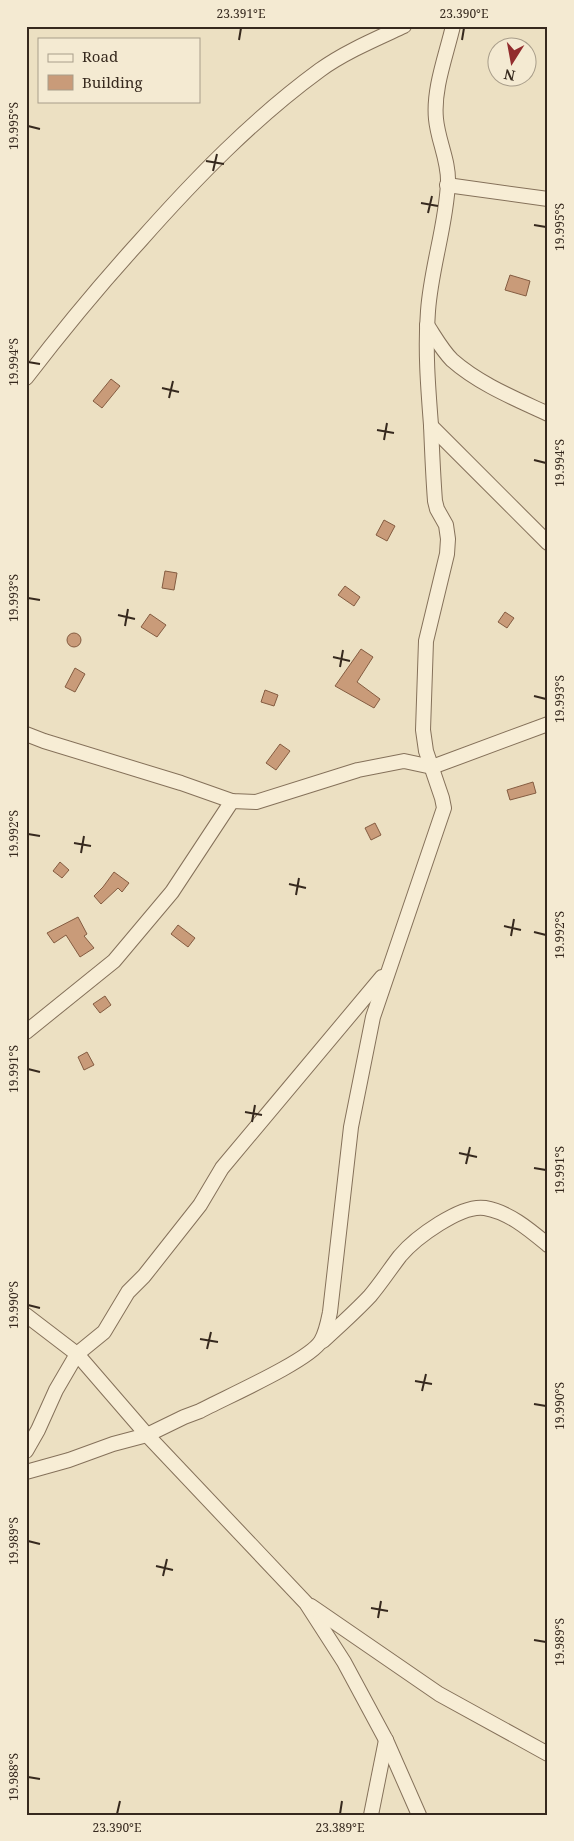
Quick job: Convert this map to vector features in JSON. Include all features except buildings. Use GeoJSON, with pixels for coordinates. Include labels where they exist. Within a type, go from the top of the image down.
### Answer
{"type":"FeatureCollection","features":[{"type":"Feature","properties":{"kind":"street"},"geometry":{"type":"LineString","coordinates":[[26,378],[114,270],[166,211],[232,143],[320,70],[373,40],[404,26]]}},
{"type":"Feature","properties":{"kind":"street"},"geometry":{"type":"LineString","coordinates":[[320,1343],[330,1312],[352,1128],[372,1017],[444,808],[426,751],[423,730],[426,641],[447,554],[448,539],[446,525],[437,509],[435,501],[427,378],[427,325],[432,271],[448,185],[447,166],[436,121],[436,109],[441,75],[453,26]]}},
{"type":"Feature","properties":{"kind":"street"},"geometry":{"type":"LineString","coordinates":[[448,185],[548,199]]}},
{"type":"Feature","properties":{"kind":"street"},"geometry":{"type":"LineString","coordinates":[[427,325],[452,359],[474,375],[548,414]]}},
{"type":"Feature","properties":{"kind":"street"},"geometry":{"type":"LineString","coordinates":[[431,426],[548,543]]}},
{"type":"Feature","properties":{"kind":"street"},"geometry":{"type":"LineString","coordinates":[[26,734],[232,801],[256,802],[358,770],[404,761],[432,767],[548,724]]}},
{"type":"Feature","properties":{"kind":"street"},"geometry":{"type":"LineString","coordinates":[[26,1032],[114,961],[172,892],[232,801]]}},
{"type":"Feature","properties":{"kind":"street"},"geometry":{"type":"LineString","coordinates":[[26,1451],[38,1430],[56,1390],[77,1354],[104,1332],[128,1292],[144,1276],[200,1205],[222,1168],[389,968]]}},
{"type":"Feature","properties":{"kind":"street"},"geometry":{"type":"LineString","coordinates":[[26,1472],[147,1435],[296,1362],[320,1343],[367,1299],[412,1244],[438,1225],[470,1210],[485,1208],[509,1217],[548,1244]]}},
{"type":"Feature","properties":{"kind":"street"},"geometry":{"type":"LineString","coordinates":[[26,1315],[77,1354],[147,1435],[306,1603],[344,1662],[386,1740],[419,1815]]}},
{"type":"Feature","properties":{"kind":"street"},"geometry":{"type":"LineString","coordinates":[[306,1603],[439,1694],[548,1754]]}},
{"type":"Feature","properties":{"kind":"street"},"geometry":{"type":"LineString","coordinates":[[371,1815],[386,1740]]}}]}
